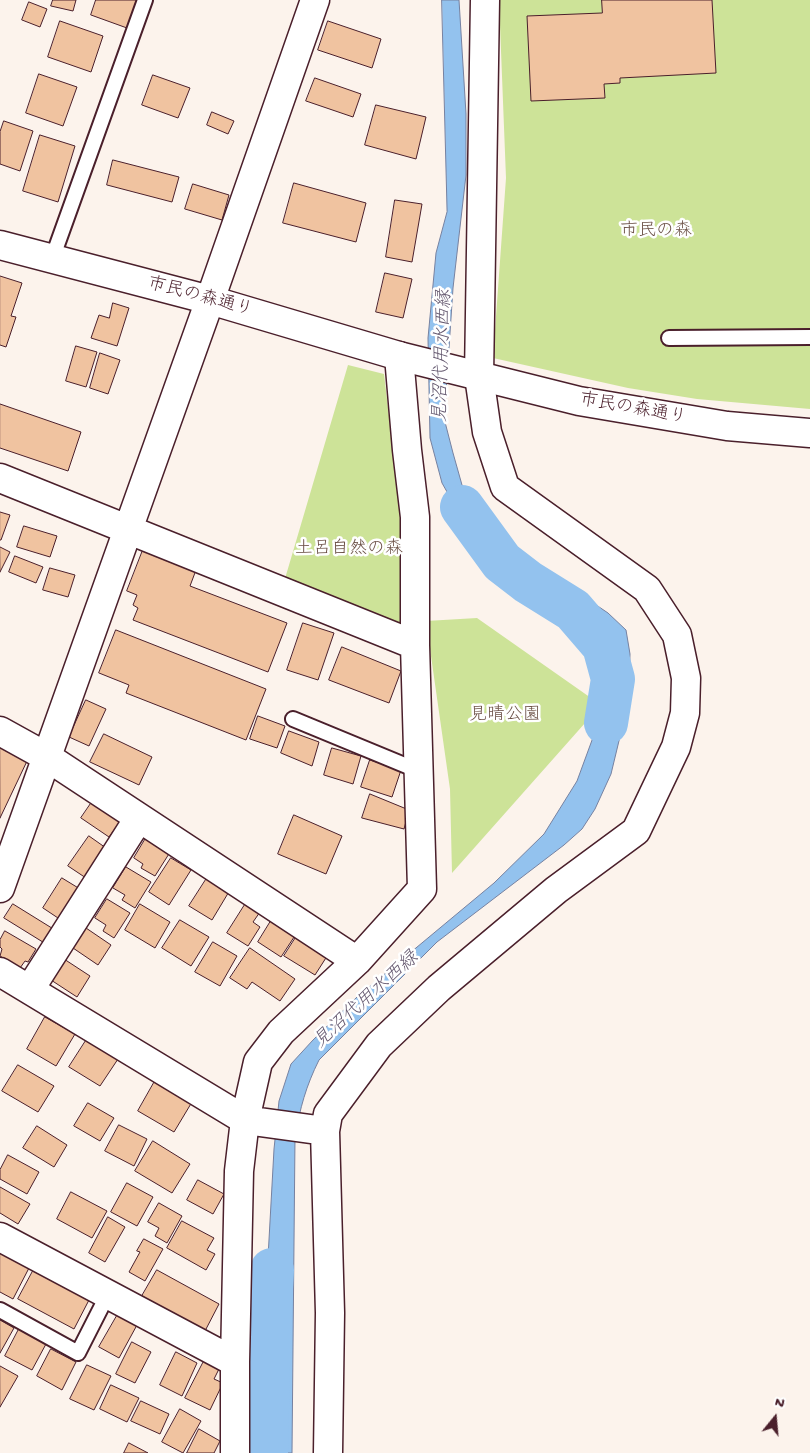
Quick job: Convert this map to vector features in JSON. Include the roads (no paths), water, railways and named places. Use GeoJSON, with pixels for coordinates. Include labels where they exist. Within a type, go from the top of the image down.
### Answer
{"type":"FeatureCollection","features":[{"type":"Feature","properties":{"kind":"street"},"geometry":{"type":"LineString","coordinates":[[0,888],[315,0]]}},
{"type":"Feature","properties":{"kind":"street"},"geometry":{"type":"LineString","coordinates":[[328,1453],[330,1313],[325,1131],[328,1114],[378,1045],[438,988],[556,890],[636,831],[676,747],[685,712],[686,678],[676,635],[647,590],[505,487],[469,373],[485,0]]}},
{"type":"Feature","properties":{"kind":"street","name":"市民の森通り"},"geometry":{"type":"LineString","coordinates":[[0,245],[210,300],[398,356],[579,401],[727,426],[810,433]]}},
{"type":"Feature","properties":{"kind":"street"},"geometry":{"type":"LineString","coordinates":[[235,1453],[234,1362],[239,1171],[245,1120],[258,1062],[281,1032],[356,961],[422,889],[415,646],[415,517],[398,356]]}},
{"type":"Feature","properties":{"kind":"street"},"geometry":{"type":"LineString","coordinates":[[0,478],[415,646]]}},
{"type":"Feature","properties":{"kind":"street"},"geometry":{"type":"LineString","coordinates":[[0,732],[47,757],[356,961]]}},
{"type":"Feature","properties":{"kind":"street"},"geometry":{"type":"LineString","coordinates":[[30,989],[139,818]]}},
{"type":"Feature","properties":{"kind":"street"},"geometry":{"type":"LineString","coordinates":[[0,972],[245,1120],[325,1131]]}},
{"type":"Feature","properties":{"kind":"street"},"geometry":{"type":"LineString","coordinates":[[0,1237],[107,1296],[234,1362]]}},
{"type":"Feature","properties":{"kind":"lane"},"geometry":{"type":"LineString","coordinates":[[52,259],[145,0]]}},
{"type":"Feature","properties":{"kind":"lane"},"geometry":{"type":"LineString","coordinates":[[669,338],[810,337]]}},
{"type":"Feature","properties":{"kind":"lane"},"geometry":{"type":"LineString","coordinates":[[293,719],[419,772]]}},
{"type":"Feature","properties":{"kind":"lane"},"geometry":{"type":"LineString","coordinates":[[0,1310],[78,1353],[107,1296]]}},
{"type":"Feature","properties":{"kind":"water"},"geometry":{"type":"Polygon","coordinates":[[[442,0],[459,0],[466,114],[466,175],[453,288],[446,393],[445,422],[453,453],[462,485],[500,540],[608,613],[626,630],[630,654],[629,687],[624,720],[611,774],[595,809],[582,829],[564,845],[437,942],[319,1060],[314,1070],[304,1097],[295,1137],[292,1453],[272,1453],[273,1349],[265,1312],[274,1149],[279,1101],[291,1064],[357,997],[494,883],[544,834],[577,781],[595,732],[612,648],[571,613],[522,582],[482,541],[455,506],[442,483],[430,438],[428,338],[436,253],[447,212],[442,0]]]}},
{"type":"Feature","properties":{"kind":"waterway","name":"見沼代用水西縁"},"geometry":{"type":"LineString","coordinates":[[462,507],[502,562],[528,582],[573,610],[604,646],[613,679],[606,723]]}},
{"type":"Feature","properties":{"kind":"waterway","name":"見沼代用水西緑"},"geometry":{"type":"LineString","coordinates":[[266,1453],[272,1270]]}},
{"type":"Feature","properties":{"kind":"park label","name":"市民の森"},"geometry":{"type":"Point","coordinates":[656,232]}},
{"type":"Feature","properties":{"kind":"park label","name":"土呂自然の森"},"geometry":{"type":"Point","coordinates":[349,550]}},
{"type":"Feature","properties":{"kind":"park label","name":"見晴公園"},"geometry":{"type":"Point","coordinates":[505,716]}}]}
